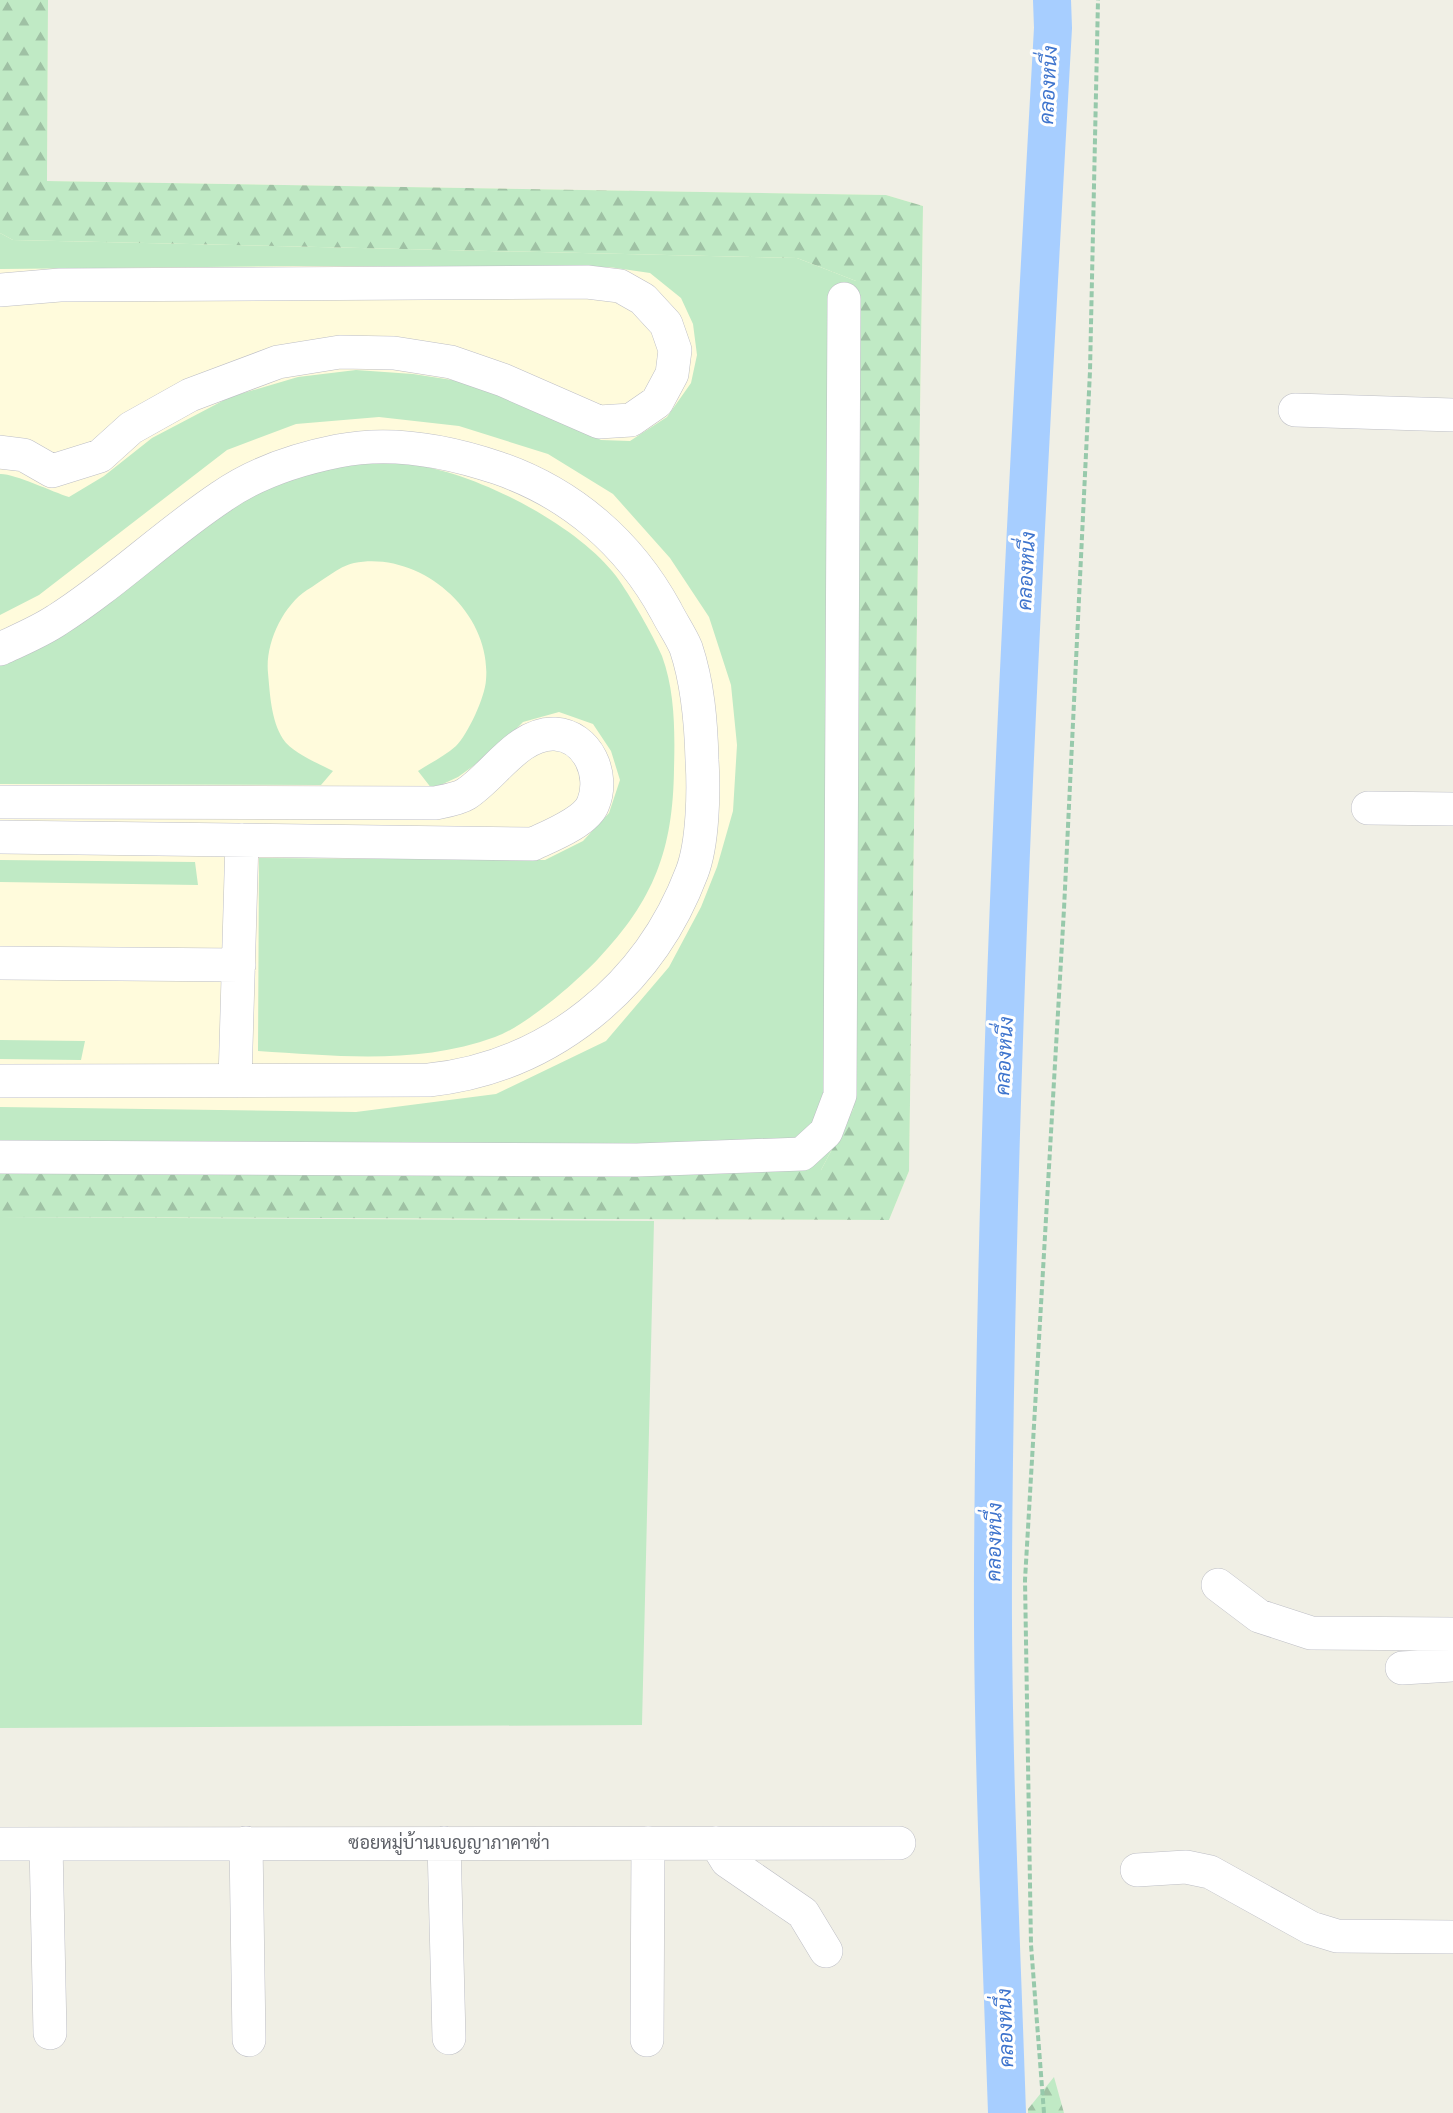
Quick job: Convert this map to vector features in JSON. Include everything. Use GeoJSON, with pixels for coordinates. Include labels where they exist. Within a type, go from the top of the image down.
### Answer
{"type":"FeatureCollection","features":[{"type":"Feature","properties":{"kind":"street"},"geometry":{"type":"LineString","coordinates":[[0,290],[60,285],[587,282],[620,286],[643,299],[666,324],[675,350],[672,374],[657,402],[631,420],[599,423],[503,380],[451,362],[394,353],[340,352],[279,362],[190,396],[131,428],[100,456],[81,464],[52,471],[24,455],[0,452]]}},
{"type":"Feature","properties":{"kind":"street"},"geometry":{"type":"LineString","coordinates":[[0,1157],[637,1160],[802,1154],[826,1132],[840,1095],[844,299]]}},
{"type":"Feature","properties":{"kind":"street"},"geometry":{"type":"LineString","coordinates":[[1295,410],[1453,416]]}},
{"type":"Feature","properties":{"kind":"street"},"geometry":{"type":"LineString","coordinates":[[0,649],[56,621],[222,495],[276,468],[340,450],[407,447],[470,458],[534,480],[596,522],[648,577],[685,647],[700,709],[704,795],[693,870],[660,936],[619,988],[583,1022],[522,1058],[467,1076],[429,1080],[0,1082]]}},
{"type":"Feature","properties":{"kind":"street"},"geometry":{"type":"LineString","coordinates":[[0,802],[435,803],[464,796],[494,773],[528,739],[556,734],[577,741],[591,755],[597,780],[593,805],[568,828],[533,844],[0,837]]}},
{"type":"Feature","properties":{"kind":"street"},"geometry":{"type":"LineString","coordinates":[[1368,808],[1453,809]]}},
{"type":"Feature","properties":{"kind":"street"},"geometry":{"type":"LineString","coordinates":[[235,1080],[242,840]]}},
{"type":"Feature","properties":{"kind":"street"},"geometry":{"type":"LineString","coordinates":[[0,963],[239,965]]}},
{"type":"Feature","properties":{"kind":"street"},"geometry":{"type":"LineString","coordinates":[[1218,1585],[1259,1616],[1311,1633],[1453,1634]]}},
{"type":"Feature","properties":{"kind":"street"},"geometry":{"type":"LineString","coordinates":[[1402,1668],[1453,1665]]}},
{"type":"Feature","properties":{"kind":"street"},"geometry":{"type":"LineString","coordinates":[[246,1843],[249,2040]]}},
{"type":"Feature","properties":{"kind":"street"},"geometry":{"type":"LineString","coordinates":[[444,1843],[449,2038]]}},
{"type":"Feature","properties":{"kind":"street"},"geometry":{"type":"LineString","coordinates":[[647,2040],[648,1843]]}},
{"type":"Feature","properties":{"kind":"street"},"geometry":{"type":"LineString","coordinates":[[716,1843],[727,1861],[802,1913],[826,1951]]}},
{"type":"Feature","properties":{"kind":"street","name":"ซอยหมู่บ้านเบญญาภาคาซ่า"},"geometry":{"type":"LineString","coordinates":[[0,1844],[899,1843]]}},
{"type":"Feature","properties":{"kind":"street"},"geometry":{"type":"LineString","coordinates":[[46,1844],[50,2033]]}},
{"type":"Feature","properties":{"kind":"street"},"geometry":{"type":"LineString","coordinates":[[1137,1870],[1186,1867],[1210,1872],[1311,1928],[1337,1936],[1437,1937]]}},
{"type":"Feature","properties":{"kind":"path"},"geometry":{"type":"LineString","coordinates":[[1044,2113],[1031,1945],[1025,1580],[1064,909],[1090,371],[1098,0]]}},
{"type":"Feature","properties":{"kind":"shaded area"},"geometry":{"type":"Polygon","coordinates":[[[0,0],[48,0],[47,181],[886,195],[923,206],[909,1171],[889,1220],[0,1217],[0,0]]]}},
{"type":"Feature","properties":{"kind":"green space"},"geometry":{"type":"Polygon","coordinates":[[[0,0],[48,0],[47,181],[886,195],[923,206],[909,1171],[889,1220],[0,1217],[0,1170],[821,1170],[854,1108],[856,281],[797,258],[13,240],[0,233],[0,0]]]}},
{"type":"Feature","properties":{"kind":"green space"},"geometry":{"type":"Polygon","coordinates":[[[0,233],[13,240],[797,258],[856,281],[854,1108],[821,1170],[0,1170],[0,1107],[356,1112],[496,1094],[606,1041],[669,967],[701,907],[717,867],[733,811],[737,745],[731,685],[709,617],[670,558],[613,494],[548,454],[459,426],[379,417],[296,424],[227,450],[39,595],[0,615],[0,474],[6,474],[69,497],[104,476],[152,438],[230,397],[298,377],[356,370],[413,374],[478,384],[547,412],[601,440],[630,441],[667,417],[691,383],[697,355],[693,324],[681,298],[650,273],[609,267],[294,266],[0,269],[0,233]]]}},
{"type":"Feature","properties":{"kind":"green space"},"geometry":{"type":"Polygon","coordinates":[[[398,463],[430,468],[489,487],[520,502],[576,537],[616,576],[658,647],[670,683],[674,741],[670,825],[657,872],[633,916],[598,959],[577,980],[521,1024],[495,1037],[437,1052],[348,1056],[258,1051],[259,858],[545,860],[583,841],[609,813],[620,780],[611,751],[593,724],[559,712],[523,722],[494,751],[458,777],[432,789],[418,771],[452,750],[466,733],[485,687],[485,655],[477,631],[464,610],[447,591],[426,576],[403,566],[379,562],[354,563],[342,567],[298,597],[283,615],[269,650],[268,673],[272,707],[279,732],[292,749],[333,771],[321,785],[0,784],[0,666],[125,589],[252,490],[302,471],[356,464],[398,463]]]}},
{"type":"Feature","properties":{"kind":"green space"},"geometry":{"type":"Polygon","coordinates":[[[0,860],[195,862],[198,885],[0,882],[0,860]]]}},
{"type":"Feature","properties":{"kind":"green space"},"geometry":{"type":"Polygon","coordinates":[[[0,1040],[85,1041],[81,1060],[0,1059],[0,1040]]]}},
{"type":"Feature","properties":{"kind":"green space"},"geometry":{"type":"Polygon","coordinates":[[[0,1217],[654,1221],[642,1725],[0,1728],[0,1217]]]}},
{"type":"Feature","properties":{"kind":"green space"},"geometry":{"type":"Polygon","coordinates":[[[1054,2077],[1064,2113],[1028,2113],[1028,2109],[1054,2077]]]}},
{"type":"Feature","properties":{"kind":"waterway","name":"คลองหนึ่ง"},"geometry":{"type":"LineString","coordinates":[[1007,2113],[994,1704],[995,1375],[1013,798],[1053,28],[1052,0]]}}]}
